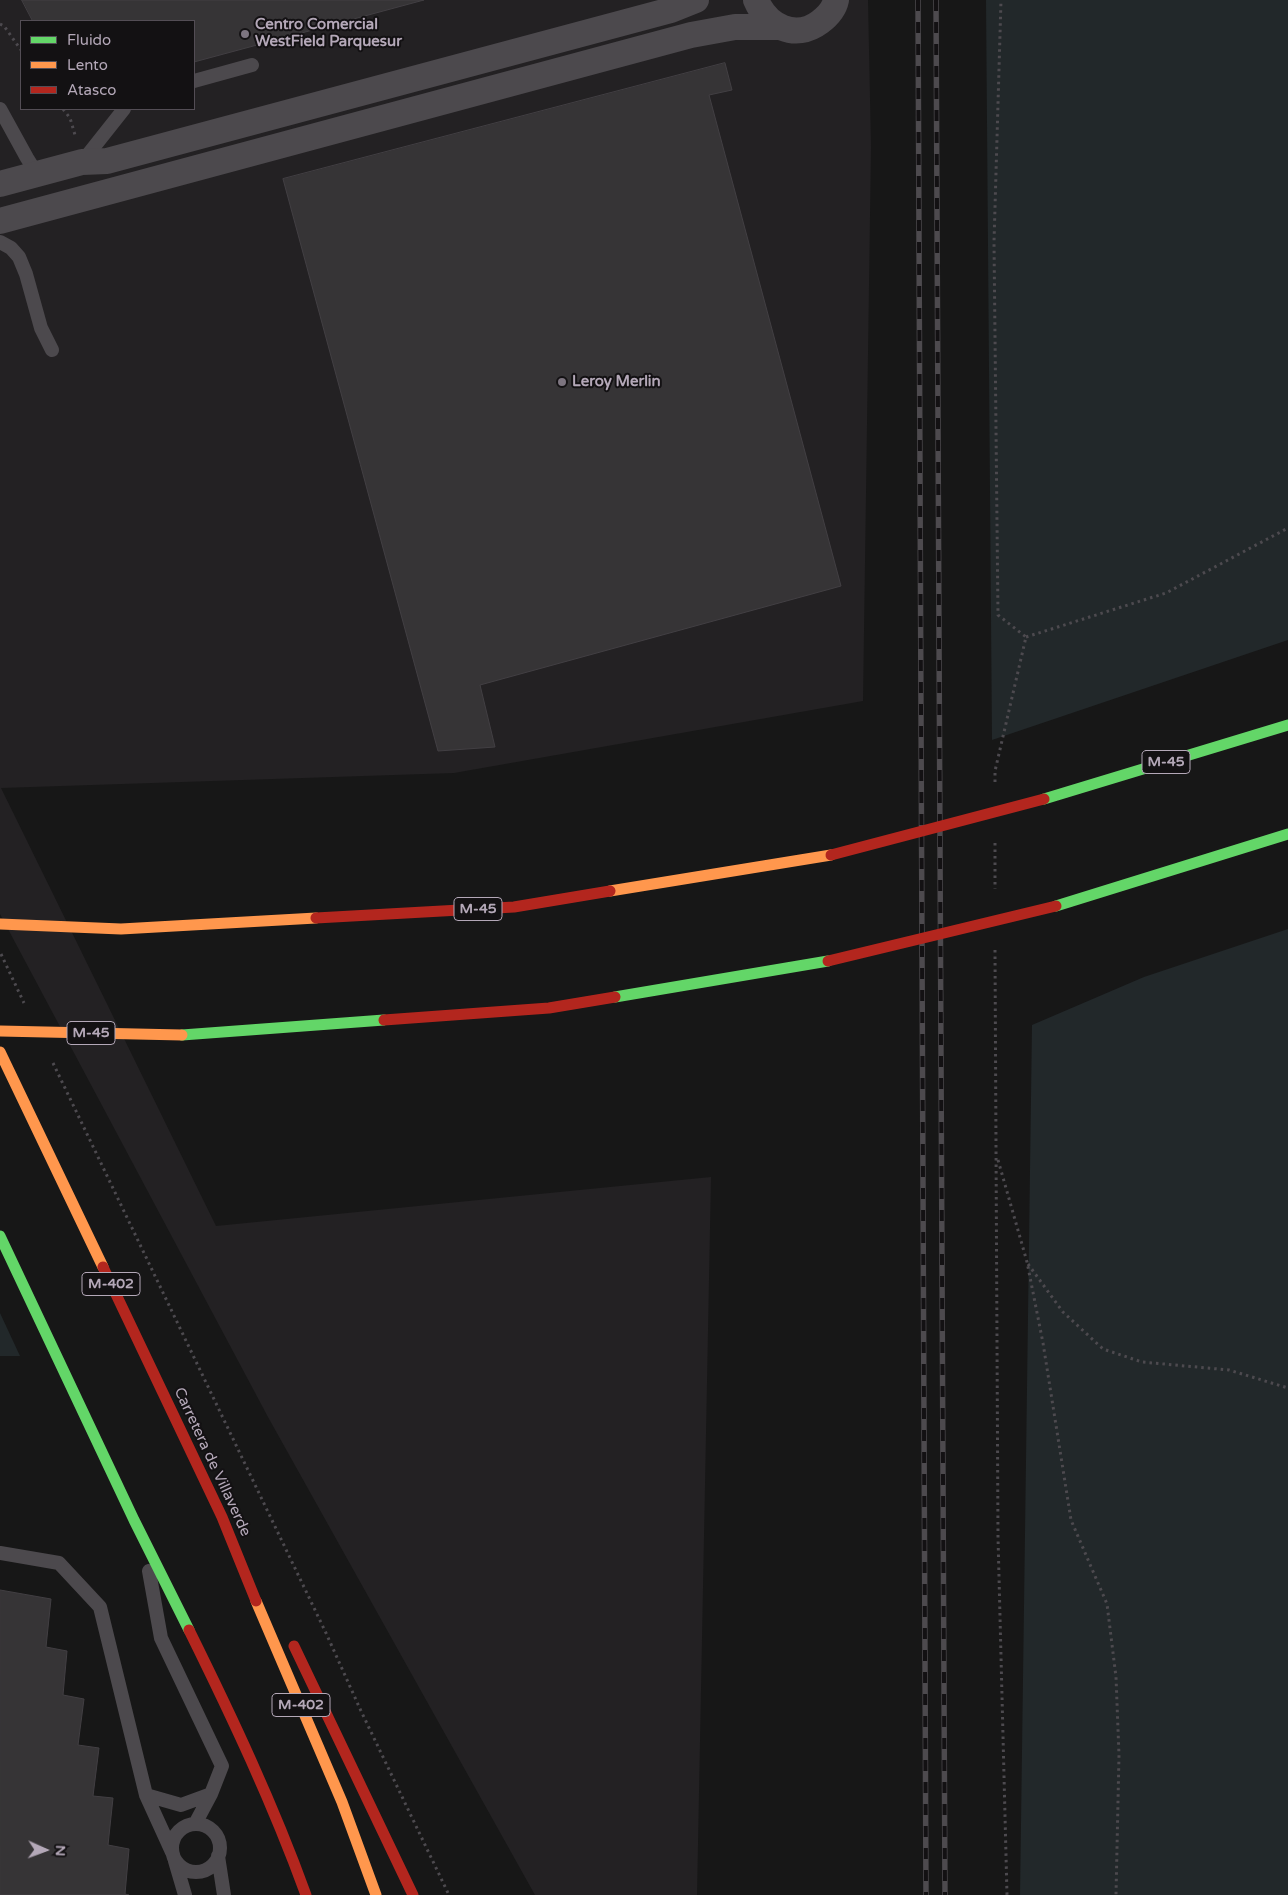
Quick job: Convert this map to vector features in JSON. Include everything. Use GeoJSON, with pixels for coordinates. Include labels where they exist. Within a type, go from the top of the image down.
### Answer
{"type":"FeatureCollection","features":[{"type":"Feature","properties":{"kind":"highway","name":"M-45"},"geometry":{"type":"LineString","coordinates":[[0,924],[121,929],[514,907],[831,855],[1044,800],[1288,724]]}},
{"type":"Feature","properties":{"kind":"highway","name":"M-45"},"geometry":{"type":"LineString","coordinates":[[0,1031],[182,1035],[549,1008],[828,961],[1056,906],[1288,834]]}},
{"type":"Feature","properties":{"kind":"highway","name":"Carretera de Villaverde"},"geometry":{"type":"LineString","coordinates":[[0,1052],[222,1517],[268,1632],[342,1802],[376,1895]]}},
{"type":"Feature","properties":{"kind":"highway"},"geometry":{"type":"LineString","coordinates":[[0,1236],[266,1794],[306,1895]]}},
{"type":"Feature","properties":{"kind":"highway"},"geometry":{"type":"LineString","coordinates":[[222,1517],[261,1584]]}},
{"type":"Feature","properties":{"kind":"highway"},"geometry":{"type":"LineString","coordinates":[[289,1634],[413,1895]]}},
{"type":"Feature","properties":{"kind":"street"},"geometry":{"type":"LineString","coordinates":[[0,184],[82,162],[107,161],[671,10],[696,0]]}},
{"type":"Feature","properties":{"kind":"street"},"geometry":{"type":"LineString","coordinates":[[756,0],[764,16],[778,27]]}},
{"type":"Feature","properties":{"kind":"street"},"geometry":{"type":"LineString","coordinates":[[0,221],[697,33],[735,26],[778,27],[798,30],[814,27],[832,11],[836,0]]}},
{"type":"Feature","properties":{"kind":"lane"},"geometry":{"type":"LineString","coordinates":[[195,81],[252,65]]}},
{"type":"Feature","properties":{"kind":"lane"},"geometry":{"type":"LineString","coordinates":[[0,109],[37,174]]}},
{"type":"Feature","properties":{"kind":"lane"},"geometry":{"type":"LineString","coordinates":[[82,162],[123,110]]}},
{"type":"Feature","properties":{"kind":"lane"},"geometry":{"type":"LineString","coordinates":[[0,242],[11,248],[19,257],[26,274],[41,328],[52,350]]}},
{"type":"Feature","properties":{"kind":"lane"},"geometry":{"type":"LineString","coordinates":[[144,1541],[161,1638],[222,1766],[211,1794],[195,1824]]}},
{"type":"Feature","properties":{"kind":"lane"},"geometry":{"type":"LineString","coordinates":[[0,1553],[59,1563],[100,1606],[146,1795],[173,1856],[185,1895]]}},
{"type":"Feature","properties":{"kind":"lane"},"geometry":{"type":"LineString","coordinates":[[146,1795],[181,1805],[211,1794]]}},
{"type":"Feature","properties":{"kind":"lane"},"geometry":{"type":"LineString","coordinates":[[195,1824],[203,1824],[216,1834],[220,1848],[214,1863],[208,1869],[200,1872],[188,1870],[173,1856],[173,1840],[177,1833],[183,1827],[195,1824]]}},
{"type":"Feature","properties":{"kind":"lane"},"geometry":{"type":"LineString","coordinates":[[218,1856],[224,1895]]}},
{"type":"Feature","properties":{"kind":"path"},"geometry":{"type":"LineString","coordinates":[[1001,0],[994,242],[998,615],[1026,637]]}},
{"type":"Feature","properties":{"kind":"path"},"geometry":{"type":"LineString","coordinates":[[0,24],[4,26],[20,49]]}},
{"type":"Feature","properties":{"kind":"path"},"geometry":{"type":"LineString","coordinates":[[1026,637],[1166,593],[1288,528]]}},
{"type":"Feature","properties":{"kind":"path"},"geometry":{"type":"LineString","coordinates":[[995,790],[995,771],[1026,637]]}},
{"type":"Feature","properties":{"kind":"path"},"geometry":{"type":"LineString","coordinates":[[995,840],[995,899]]}},
{"type":"Feature","properties":{"kind":"path"},"geometry":{"type":"LineString","coordinates":[[995,948],[998,1536],[1007,1895]]}},
{"type":"Feature","properties":{"kind":"path"},"geometry":{"type":"LineString","coordinates":[[0,952],[25,1005]]}},
{"type":"Feature","properties":{"kind":"path"},"geometry":{"type":"LineString","coordinates":[[51,1057],[449,1895]]}},
{"type":"Feature","properties":{"kind":"path"},"geometry":{"type":"LineString","coordinates":[[996,1154],[1027,1262],[1045,1353],[1071,1520],[1107,1604],[1116,1677],[1119,1755],[1116,1895]]}},
{"type":"Feature","properties":{"kind":"path"},"geometry":{"type":"LineString","coordinates":[[1027,1262],[1063,1312],[1103,1349],[1142,1362],[1229,1370],[1288,1388]]}},
{"type":"Feature","properties":{"kind":"shaded area"},"geometry":{"type":"Polygon","coordinates":[[[0,0],[868,0],[871,147],[863,701],[454,773],[1,788],[216,1226],[711,1177],[697,1895],[535,1895],[268,1417],[0,914],[0,0]]]}},
{"type":"Feature","properties":{"kind":"shaded area"},"geometry":{"type":"Polygon","coordinates":[[[986,0],[1288,0],[1288,640],[992,740],[986,0]]]}},
{"type":"Feature","properties":{"kind":"shaded area"},"geometry":{"type":"Polygon","coordinates":[[[1288,929],[1288,1895],[1020,1895],[1032,1025],[1144,977],[1288,929]]]}},
{"type":"Feature","properties":{"kind":"shaded area"},"geometry":{"type":"Polygon","coordinates":[[[0,1313],[20,1356],[0,1356],[0,1313]]]}},
{"type":"Feature","properties":{"kind":"building","name":"Centro Comercial WestField Parquesur"},"geometry":{"type":"Polygon","coordinates":[[[22,0],[424,0],[195,62],[195,20],[32,20],[22,0]]]}},
{"type":"Feature","properties":{"kind":"building","name":"Leroy Merlin"},"geometry":{"type":"Polygon","coordinates":[[[725,63],[732,90],[709,95],[841,586],[480,685],[495,747],[438,751],[283,179],[725,63]]]}},
{"type":"Feature","properties":{"kind":"building"},"geometry":{"type":"Polygon","coordinates":[[[0,1590],[51,1599],[46,1647],[67,1651],[63,1695],[84,1699],[78,1745],[99,1748],[93,1796],[113,1798],[108,1845],[129,1849],[125,1894],[129,1895],[0,1895],[0,1590]]]}},
{"type":"Feature","properties":{"kind":"railway"},"geometry":{"type":"LineString","coordinates":[[918,0],[926,1895]]}},
{"type":"Feature","properties":{"kind":"railway"},"geometry":{"type":"LineString","coordinates":[[936,0],[945,1895]]}},
{"type":"Feature","properties":{"kind":"traffic: fast"},"geometry":{"type":"LineString","coordinates":[[1044,799],[1288,725]]}},
{"type":"Feature","properties":{"kind":"traffic: fast"},"geometry":{"type":"LineString","coordinates":[[1056,906],[1288,834]]}},
{"type":"Feature","properties":{"kind":"traffic: fast"},"geometry":{"type":"LineString","coordinates":[[615,997],[828,961]]}},
{"type":"Feature","properties":{"kind":"traffic: fast"},"geometry":{"type":"LineString","coordinates":[[182,1035],[384,1020]]}},
{"type":"Feature","properties":{"kind":"traffic: fast"},"geometry":{"type":"LineString","coordinates":[[0,1236],[134,1520],[189,1630]]}},
{"type":"Feature","properties":{"kind":"traffic: slow"},"geometry":{"type":"LineString","coordinates":[[610,891],[831,855]]}},
{"type":"Feature","properties":{"kind":"traffic: slow"},"geometry":{"type":"LineString","coordinates":[[0,924],[121,929],[316,918]]}},
{"type":"Feature","properties":{"kind":"traffic: slow"},"geometry":{"type":"LineString","coordinates":[[0,1031],[182,1035]]}},
{"type":"Feature","properties":{"kind":"traffic: slow"},"geometry":{"type":"LineString","coordinates":[[0,1052],[103,1267]]}},
{"type":"Feature","properties":{"kind":"traffic: slow"},"geometry":{"type":"LineString","coordinates":[[256,1601],[342,1802],[376,1895]]}},
{"type":"Feature","properties":{"kind":"traffic: jam"},"geometry":{"type":"LineString","coordinates":[[831,855],[1044,799]]}},
{"type":"Feature","properties":{"kind":"traffic: jam"},"geometry":{"type":"LineString","coordinates":[[316,918],[514,907],[610,891]]}},
{"type":"Feature","properties":{"kind":"traffic: jam"},"geometry":{"type":"LineString","coordinates":[[828,961],[1056,906]]}},
{"type":"Feature","properties":{"kind":"traffic: jam"},"geometry":{"type":"LineString","coordinates":[[384,1020],[549,1008],[615,997]]}},
{"type":"Feature","properties":{"kind":"traffic: jam"},"geometry":{"type":"LineString","coordinates":[[103,1267],[222,1517],[256,1601]]}},
{"type":"Feature","properties":{"kind":"traffic: jam"},"geometry":{"type":"LineString","coordinates":[[189,1630],[251,1761],[280,1827],[306,1895]]}},
{"type":"Feature","properties":{"kind":"traffic: jam"},"geometry":{"type":"LineString","coordinates":[[294,1646],[413,1895]]}},
{"type":"Feature","properties":{"kind":"place","name":"Centro Comercial WestField Parquesur"},"geometry":{"type":"Point","coordinates":[245,34]}},
{"type":"Feature","properties":{"kind":"place","name":"Leroy Merlin"},"geometry":{"type":"Point","coordinates":[562,382]}}]}
